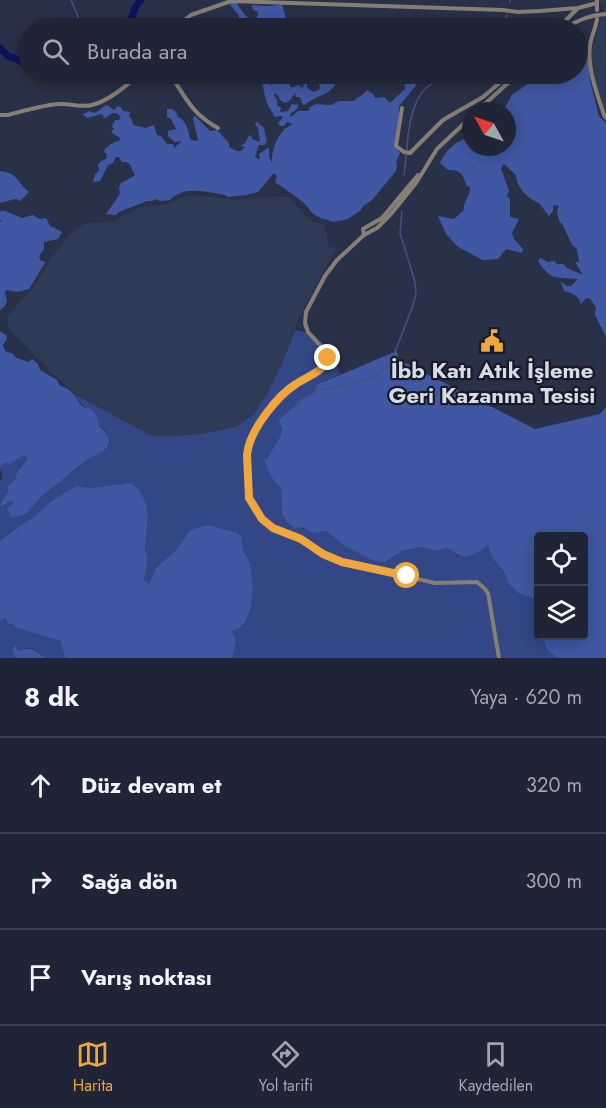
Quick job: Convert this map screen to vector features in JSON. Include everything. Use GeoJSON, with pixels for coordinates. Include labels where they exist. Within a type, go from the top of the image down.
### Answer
{"type":"FeatureCollection","features":[{"type":"Feature","properties":{"kind":"street"},"geometry":{"type":"LineString","coordinates":[[187,18],[231,1],[525,12],[578,8],[597,1],[597,10]]}},
{"type":"Feature","properties":{"kind":"street"},"geometry":{"type":"LineString","coordinates":[[568,18],[578,8]]}},
{"type":"Feature","properties":{"kind":"street"},"geometry":{"type":"LineString","coordinates":[[585,18],[606,14]]}},
{"type":"Feature","properties":{"kind":"street"},"geometry":{"type":"LineString","coordinates":[[597,19],[592,35],[590,57],[594,82],[606,118]]}},
{"type":"Feature","properties":{"kind":"street"},"geometry":{"type":"LineString","coordinates":[[0,115],[60,104],[92,105],[108,98],[127,84]]}},
{"type":"Feature","properties":{"kind":"street"},"geometry":{"type":"LineString","coordinates":[[177,84],[196,113],[218,128]]}},
{"type":"Feature","properties":{"kind":"street"},"geometry":{"type":"LineString","coordinates":[[402,108],[396,146],[410,153],[443,120],[483,98],[499,84]]}},
{"type":"Feature","properties":{"kind":"street"},"geometry":{"type":"LineString","coordinates":[[487,102],[507,84]]}},
{"type":"Feature","properties":{"kind":"street"},"geometry":{"type":"LineString","coordinates":[[462,125],[442,144],[385,222],[364,235],[331,267],[306,312],[305,318],[306,327],[327,353],[328,361],[320,370],[285,393],[252,437],[247,455],[249,498],[262,519],[269,525],[301,539],[323,554],[342,562],[435,583],[472,582],[481,585],[488,593],[499,658]]}},
{"type":"Feature","properties":{"kind":"shaded area"},"geometry":{"type":"Polygon","coordinates":[[[597,0],[606,0],[606,119],[602,114],[591,53],[605,5],[597,3],[597,0]]]}},
{"type":"Feature","properties":{"kind":"shaded area"},"geometry":{"type":"Polygon","coordinates":[[[237,3],[248,18],[239,18],[230,5],[237,3]]]}},
{"type":"Feature","properties":{"kind":"shaded area"},"geometry":{"type":"Polygon","coordinates":[[[282,4],[286,18],[257,18],[258,13],[253,10],[252,5],[282,4]]]}},
{"type":"Feature","properties":{"kind":"shaded area"},"geometry":{"type":"Polygon","coordinates":[[[588,53],[590,81],[599,116],[606,123],[606,337],[595,315],[596,307],[590,299],[586,298],[581,304],[575,295],[564,291],[561,282],[571,286],[578,279],[555,277],[547,272],[538,261],[540,258],[548,262],[554,261],[583,275],[575,262],[579,262],[577,249],[572,245],[559,221],[557,211],[559,206],[553,205],[553,211],[549,216],[539,203],[524,192],[518,184],[516,175],[504,164],[501,168],[509,191],[507,196],[510,199],[510,217],[519,219],[512,233],[523,249],[522,253],[506,249],[498,259],[483,260],[458,247],[446,234],[438,216],[454,219],[464,210],[470,190],[461,174],[448,170],[440,163],[448,150],[456,143],[462,140],[462,156],[516,156],[516,102],[508,102],[512,95],[528,84],[588,84],[588,53]]]}},
{"type":"Feature","properties":{"kind":"shaded area"},"geometry":{"type":"Polygon","coordinates":[[[262,84],[271,86],[272,84],[290,84],[290,87],[297,85],[302,89],[303,84],[307,84],[313,92],[319,90],[319,84],[336,84],[326,93],[303,105],[300,97],[296,97],[295,93],[286,103],[280,100],[275,93],[277,105],[281,108],[280,112],[288,111],[292,104],[298,105],[297,109],[290,114],[291,117],[298,111],[308,111],[316,104],[331,105],[339,101],[354,101],[367,90],[375,98],[384,97],[390,103],[405,89],[405,84],[417,84],[399,106],[395,144],[400,153],[396,162],[396,171],[372,200],[348,219],[333,222],[312,213],[304,203],[276,183],[277,176],[274,173],[258,192],[246,195],[228,197],[211,192],[189,191],[175,195],[170,200],[147,201],[116,215],[106,214],[120,194],[121,183],[135,174],[130,164],[116,157],[113,163],[108,165],[100,181],[93,181],[95,174],[99,171],[98,165],[106,159],[107,154],[104,150],[120,140],[111,132],[114,129],[112,126],[115,120],[121,117],[112,113],[106,118],[102,114],[87,118],[83,114],[90,111],[97,112],[107,105],[114,110],[118,106],[121,107],[123,111],[130,112],[129,116],[133,125],[146,128],[154,125],[157,135],[161,136],[167,144],[173,144],[174,148],[182,141],[175,142],[168,136],[168,131],[176,129],[171,119],[167,117],[167,109],[172,109],[185,123],[190,139],[198,140],[193,118],[195,116],[210,131],[217,130],[229,143],[229,147],[237,151],[245,147],[241,146],[251,135],[252,139],[260,142],[258,128],[255,124],[257,122],[264,128],[267,142],[259,145],[255,157],[260,160],[259,154],[269,147],[269,157],[272,163],[273,150],[279,137],[293,124],[287,122],[284,126],[280,126],[278,123],[283,117],[274,117],[262,84]]]}},
{"type":"Feature","properties":{"kind":"shaded area"},"geometry":{"type":"Polygon","coordinates":[[[0,171],[14,176],[29,192],[20,201],[15,199],[0,203],[0,171]]]}},
{"type":"Feature","properties":{"kind":"shaded area"},"geometry":{"type":"Polygon","coordinates":[[[196,195],[233,200],[288,196],[309,220],[325,225],[329,248],[337,246],[297,322],[282,363],[268,392],[254,414],[236,427],[200,434],[152,436],[77,395],[9,330],[7,317],[30,292],[69,235],[81,226],[88,223],[113,222],[137,208],[167,204],[186,196],[196,195]]]}},
{"type":"Feature","properties":{"kind":"shaded area"},"geometry":{"type":"Polygon","coordinates":[[[0,211],[22,218],[33,215],[39,219],[46,218],[50,226],[62,232],[58,239],[44,242],[44,249],[39,256],[45,263],[29,289],[17,292],[7,290],[5,292],[7,302],[0,310],[0,222],[2,221],[0,211]]]}},
{"type":"Feature","properties":{"kind":"shaded area"},"geometry":{"type":"Polygon","coordinates":[[[295,330],[313,334],[333,354],[340,374],[316,385],[314,394],[302,400],[282,427],[281,435],[267,460],[272,478],[281,489],[282,514],[308,531],[327,531],[343,545],[385,562],[402,551],[423,547],[435,551],[447,548],[457,556],[488,544],[492,557],[509,584],[518,593],[534,599],[534,640],[543,640],[547,650],[558,658],[232,658],[230,631],[249,615],[251,597],[251,572],[242,548],[190,530],[176,550],[156,568],[149,584],[144,580],[148,557],[145,550],[148,515],[146,503],[126,483],[92,488],[76,486],[50,502],[33,518],[0,541],[0,507],[11,500],[13,504],[27,513],[41,497],[76,470],[86,459],[109,445],[110,441],[105,430],[99,426],[74,394],[152,436],[200,434],[236,427],[254,414],[282,363],[295,330]]]}},
{"type":"Feature","properties":{"kind":"shaded area"},"geometry":{"type":"Polygon","coordinates":[[[0,331],[6,335],[7,339],[3,345],[5,351],[28,362],[32,359],[38,364],[40,370],[57,380],[60,386],[72,392],[85,408],[94,412],[99,426],[109,437],[108,446],[104,450],[86,460],[41,497],[27,513],[13,518],[9,516],[7,509],[13,504],[12,501],[1,507],[0,504],[8,492],[7,486],[15,480],[15,475],[28,458],[22,456],[0,467],[0,331]]]}},
{"type":"Feature","properties":{"kind":"shaded area"},"geometry":{"type":"Polygon","coordinates":[[[397,351],[399,360],[535,429],[600,414],[606,407],[606,658],[558,658],[547,650],[543,640],[588,640],[588,532],[534,532],[534,599],[518,593],[509,584],[503,571],[492,557],[488,545],[468,556],[459,555],[447,548],[435,551],[422,547],[402,551],[385,562],[375,561],[343,545],[327,531],[314,533],[301,527],[296,529],[287,522],[282,514],[281,489],[272,478],[264,460],[267,459],[281,435],[280,419],[302,400],[314,394],[316,385],[397,351]]]}},
{"type":"Feature","properties":{"kind":"shaded area"},"geometry":{"type":"Polygon","coordinates":[[[22,455],[28,458],[15,474],[15,480],[7,486],[8,492],[0,504],[2,477],[0,466],[5,463],[10,464],[22,455]]]}},
{"type":"Feature","properties":{"kind":"shaded area"},"geometry":{"type":"Polygon","coordinates":[[[127,483],[139,490],[146,503],[148,515],[145,550],[148,557],[144,580],[149,584],[156,568],[176,550],[190,530],[207,525],[237,533],[242,538],[243,550],[252,573],[253,593],[245,622],[239,628],[231,631],[236,641],[232,658],[65,658],[60,639],[15,627],[13,624],[8,624],[6,618],[0,621],[0,541],[33,518],[50,502],[76,486],[92,488],[127,483]]]}},
{"type":"Feature","properties":{"kind":"shaded area"},"geometry":{"type":"Polygon","coordinates":[[[6,618],[13,624],[60,638],[65,658],[47,658],[26,648],[12,651],[16,658],[0,658],[0,621],[6,618]]]}},
{"type":"Feature","properties":{"kind":"shaded area"},"geometry":{"type":"Polygon","coordinates":[[[15,645],[18,651],[30,649],[47,658],[16,658],[12,651],[15,645]]]}},
{"type":"Feature","properties":{"kind":"waterway"},"geometry":{"type":"LineString","coordinates":[[71,0],[78,18]]}},
{"type":"Feature","properties":{"kind":"waterway"},"geometry":{"type":"LineString","coordinates":[[131,18],[141,0]]}},
{"type":"Feature","properties":{"kind":"waterway"},"geometry":{"type":"LineString","coordinates":[[0,48],[8,56],[18,60]]}},
{"type":"Feature","properties":{"kind":"waterway"},"geometry":{"type":"LineString","coordinates":[[404,175],[411,117],[419,96],[432,84]]}},
{"type":"Feature","properties":{"kind":"waterway"},"geometry":{"type":"LineString","coordinates":[[296,403],[316,391],[358,382],[380,373],[393,357],[416,294],[415,282],[400,233],[402,211]]}},
{"type":"Feature","properties":{"kind":"place","name":"İbb Katı Atık İşleme Geri Kazanma Tesisi"},"geometry":{"type":"Point","coordinates":[492,341]}},
{"type":"Feature","properties":{"kind":"route"},"geometry":{"type":"LineString","coordinates":[[328,358],[324,367],[296,384],[278,400],[252,437],[247,455],[249,498],[266,523],[301,539],[333,559],[407,576]]}}]}
